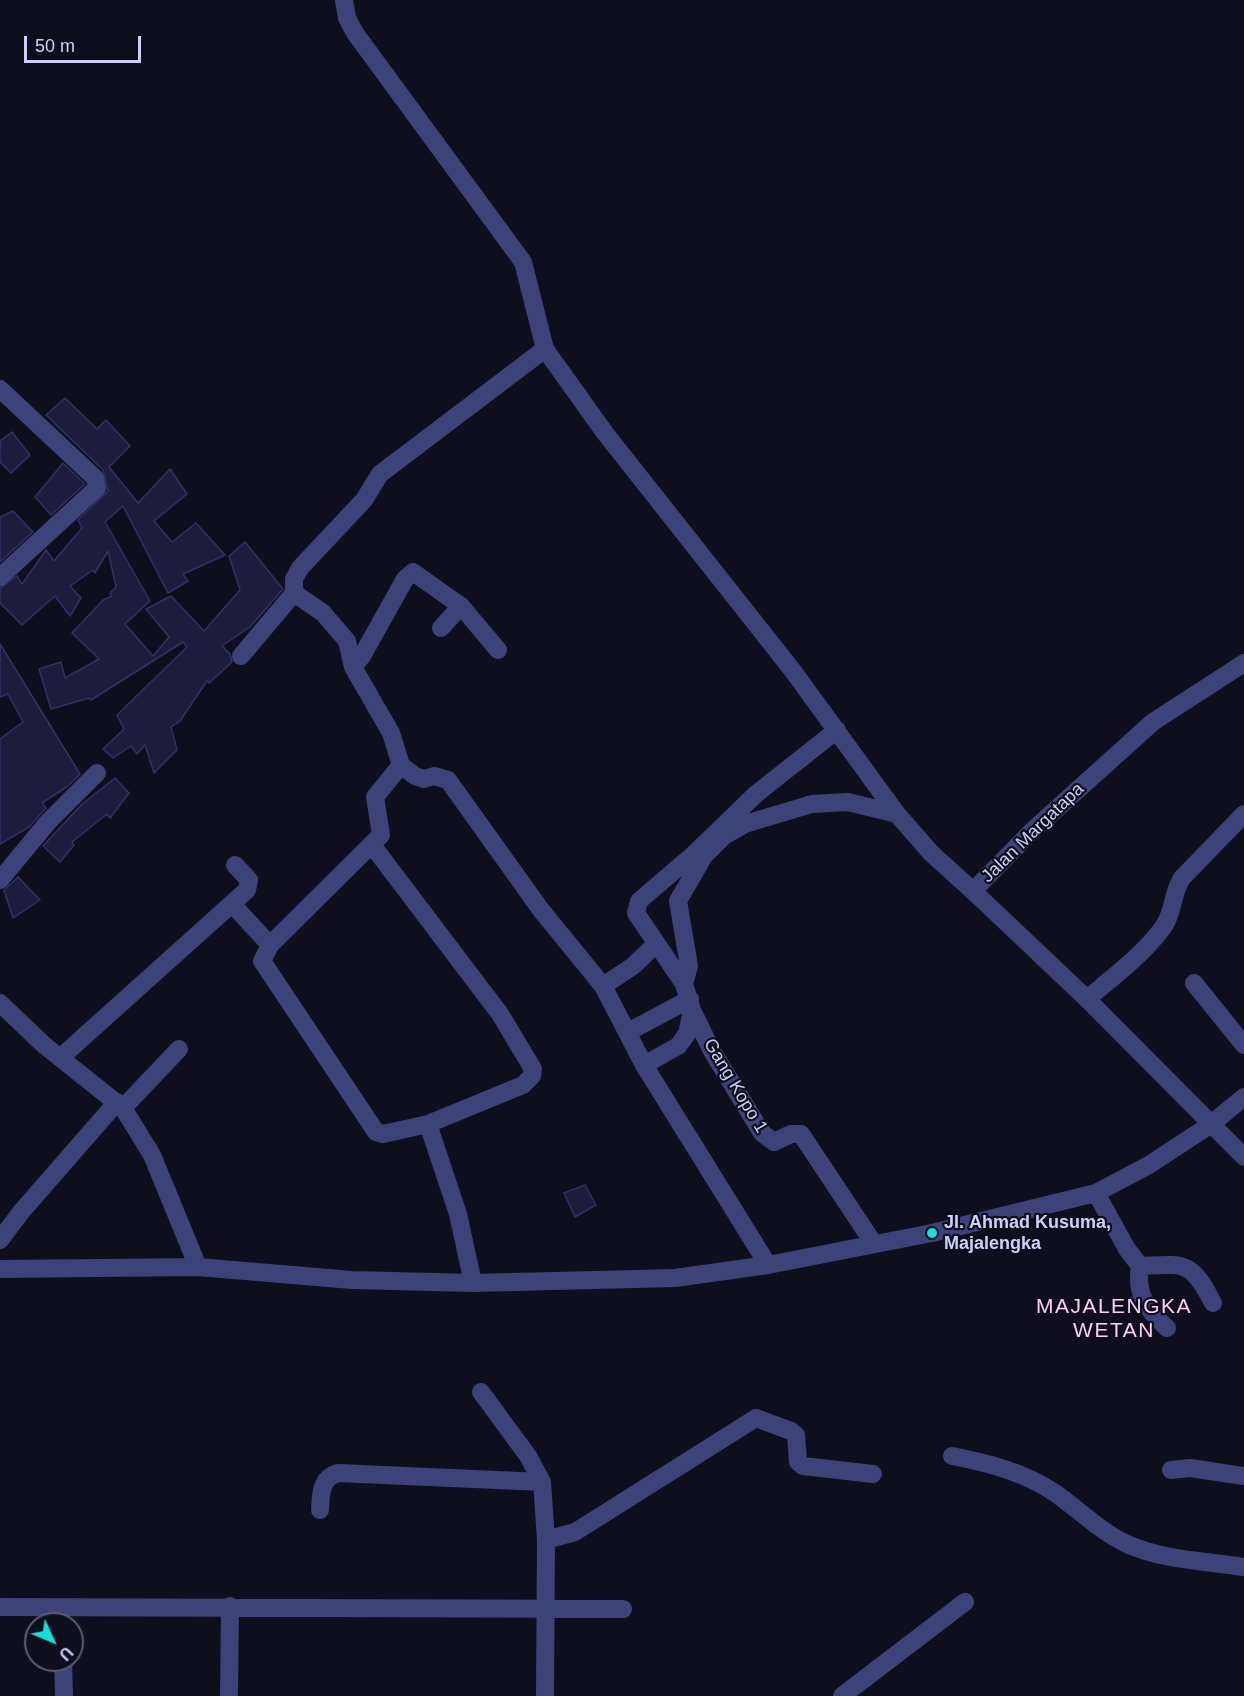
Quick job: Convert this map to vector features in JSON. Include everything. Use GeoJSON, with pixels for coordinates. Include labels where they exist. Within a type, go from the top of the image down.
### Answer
{"type":"FeatureCollection","features":[{"type":"Feature","properties":{"kind":"street"},"geometry":{"type":"LineString","coordinates":[[344,0],[347,18],[355,33],[523,262],[545,349],[606,433],[837,730],[897,814],[931,853],[973,891]]}},
{"type":"Feature","properties":{"kind":"street"},"geometry":{"type":"LineString","coordinates":[[241,656],[294,593],[294,579],[300,568],[364,500],[380,474],[545,349]]}},
{"type":"Feature","properties":{"kind":"street"},"geometry":{"type":"LineString","coordinates":[[0,388],[95,478],[97,483],[97,488],[0,577]]}},
{"type":"Feature","properties":{"kind":"street"},"geometry":{"type":"LineString","coordinates":[[353,667],[410,573],[416,573],[461,606],[498,650]]}},
{"type":"Feature","properties":{"kind":"street"},"geometry":{"type":"LineString","coordinates":[[294,593],[323,613],[346,641],[353,667],[391,733],[401,765],[415,776],[424,779],[434,776],[448,780],[541,910],[603,986],[644,1065],[768,1264]]}},
{"type":"Feature","properties":{"kind":"street"},"geometry":{"type":"LineString","coordinates":[[441,628],[461,606]]}},
{"type":"Feature","properties":{"kind":"street","name":"Jalan Margatapa"},"geometry":{"type":"LineString","coordinates":[[1244,663],[1153,722],[1032,831],[973,891],[1087,999],[1244,1157]]}},
{"type":"Feature","properties":{"kind":"street"},"geometry":{"type":"LineString","coordinates":[[689,998],[636,913],[635,907],[756,794],[837,730]]}},
{"type":"Feature","properties":{"kind":"street"},"geometry":{"type":"LineString","coordinates":[[372,845],[500,1014],[533,1069],[532,1076],[523,1085],[428,1124],[383,1134],[376,1132],[263,965],[263,954],[381,835],[375,797],[401,765]]}},
{"type":"Feature","properties":{"kind":"street"},"geometry":{"type":"LineString","coordinates":[[0,880],[48,822],[97,774]]}},
{"type":"Feature","properties":{"kind":"street"},"geometry":{"type":"LineString","coordinates":[[678,901],[704,856],[724,836],[745,824],[812,804],[848,801],[897,814]]}},
{"type":"Feature","properties":{"kind":"street"},"geometry":{"type":"LineString","coordinates":[[1087,999],[1134,958],[1164,925],[1171,912],[1175,889],[1182,878],[1244,814]]}},
{"type":"Feature","properties":{"kind":"street"},"geometry":{"type":"LineString","coordinates":[[60,1058],[232,904],[250,885],[246,876],[235,865]]}},
{"type":"Feature","properties":{"kind":"street"},"geometry":{"type":"LineString","coordinates":[[644,1065],[678,1046],[687,1034],[689,966],[678,901],[664,880]]}},
{"type":"Feature","properties":{"kind":"street"},"geometry":{"type":"LineString","coordinates":[[232,904],[270,945]]}},
{"type":"Feature","properties":{"kind":"street"},"geometry":{"type":"LineString","coordinates":[[603,986],[633,966],[656,944]]}},
{"type":"Feature","properties":{"kind":"street"},"geometry":{"type":"LineString","coordinates":[[1194,983],[1244,1045]]}},
{"type":"Feature","properties":{"kind":"street"},"geometry":{"type":"LineString","coordinates":[[628,1032],[689,998]]}},
{"type":"Feature","properties":{"kind":"street","name":"Gang Kopo 1"},"geometry":{"type":"LineString","coordinates":[[689,998],[712,1050],[762,1133],[774,1142],[791,1134],[801,1134],[874,1244]]}},
{"type":"Feature","properties":{"kind":"street"},"geometry":{"type":"LineString","coordinates":[[0,1003],[60,1058],[120,1105],[152,1155],[198,1267]]}},
{"type":"Feature","properties":{"kind":"street"},"geometry":{"type":"LineString","coordinates":[[0,1240],[21,1212],[120,1105],[179,1049]]}},
{"type":"Feature","properties":{"kind":"street"},"geometry":{"type":"LineString","coordinates":[[0,1269],[198,1267],[352,1280],[473,1283],[675,1278],[768,1264],[932,1233],[1096,1193],[1149,1165],[1210,1125],[1244,1097]]}},
{"type":"Feature","properties":{"kind":"street"},"geometry":{"type":"LineString","coordinates":[[428,1124],[458,1214],[473,1283]]}},
{"type":"Feature","properties":{"kind":"street"},"geometry":{"type":"LineString","coordinates":[[1096,1193],[1127,1250],[1140,1266]]}},
{"type":"Feature","properties":{"kind":"street"},"geometry":{"type":"LineString","coordinates":[[1140,1266],[1175,1264],[1189,1269],[1204,1287],[1213,1303]]}},
{"type":"Feature","properties":{"kind":"street"},"geometry":{"type":"LineString","coordinates":[[1140,1266],[1137,1279],[1143,1301],[1167,1328]]}},
{"type":"Feature","properties":{"kind":"street"},"geometry":{"type":"LineString","coordinates":[[481,1392],[528,1456],[542,1482],[546,1540],[545,1696]]}},
{"type":"Feature","properties":{"kind":"street"},"geometry":{"type":"LineString","coordinates":[[546,1540],[575,1532],[756,1418],[796,1435],[798,1462],[803,1466],[873,1474]]}},
{"type":"Feature","properties":{"kind":"street"},"geometry":{"type":"LineString","coordinates":[[952,1456],[996,1465],[1042,1486],[1126,1543],[1161,1555],[1244,1567]]}},
{"type":"Feature","properties":{"kind":"street"},"geometry":{"type":"LineString","coordinates":[[1171,1470],[1190,1468],[1244,1476]]}},
{"type":"Feature","properties":{"kind":"street"},"geometry":{"type":"LineString","coordinates":[[320,1510],[322,1485],[338,1473],[542,1482]]}},
{"type":"Feature","properties":{"kind":"street"},"geometry":{"type":"LineString","coordinates":[[842,1696],[965,1602]]}},
{"type":"Feature","properties":{"kind":"street"},"geometry":{"type":"LineString","coordinates":[[229,1696],[230,1606]]}},
{"type":"Feature","properties":{"kind":"street"},"geometry":{"type":"LineString","coordinates":[[84,1614],[230,1606],[623,1609]]}},
{"type":"Feature","properties":{"kind":"street"},"geometry":{"type":"LineString","coordinates":[[0,1607],[38,1612]]}},
{"type":"Feature","properties":{"kind":"street"},"geometry":{"type":"LineString","coordinates":[[63,1672],[64,1696]]}},
{"type":"Feature","properties":{"kind":"building"},"geometry":{"type":"Polygon","coordinates":[[[65,398],[97,429],[106,420],[130,446],[109,467],[138,503],[170,469],[187,494],[154,521],[172,542],[196,523],[225,555],[183,574],[188,581],[168,593],[123,506],[105,522],[150,601],[125,624],[153,656],[169,637],[146,609],[171,596],[204,631],[240,590],[229,556],[245,542],[283,589],[250,627],[222,646],[230,654],[232,662],[209,683],[207,681],[180,721],[171,727],[177,750],[154,773],[145,745],[137,754],[131,746],[113,758],[103,749],[124,729],[117,715],[187,647],[183,642],[91,700],[89,698],[51,709],[39,669],[61,662],[65,678],[99,659],[72,633],[103,600],[112,596],[110,593],[116,587],[108,551],[95,573],[93,570],[70,586],[81,598],[70,616],[55,596],[22,625],[0,603],[0,588],[17,576],[22,584],[46,550],[54,561],[82,528],[78,520],[108,491],[103,470],[46,415],[65,398]]]}},
{"type":"Feature","properties":{"kind":"building"},"geometry":{"type":"Polygon","coordinates":[[[12,432],[30,455],[11,473],[0,462],[0,441],[12,432]]]}},
{"type":"Feature","properties":{"kind":"building"},"geometry":{"type":"Polygon","coordinates":[[[63,463],[85,484],[51,515],[35,497],[63,463]]]}},
{"type":"Feature","properties":{"kind":"building"},"geometry":{"type":"Polygon","coordinates":[[[13,511],[33,532],[0,562],[0,517],[13,511]]]}},
{"type":"Feature","properties":{"kind":"building"},"geometry":{"type":"Polygon","coordinates":[[[0,644],[80,774],[68,786],[42,803],[46,808],[29,827],[0,844],[0,739],[23,722],[8,694],[0,697],[0,644]]]}},
{"type":"Feature","properties":{"kind":"building"},"geometry":{"type":"Polygon","coordinates":[[[115,778],[129,793],[110,818],[107,814],[72,842],[74,845],[60,862],[43,846],[82,804],[115,778]]]}},
{"type":"Feature","properties":{"kind":"building"},"geometry":{"type":"Polygon","coordinates":[[[18,877],[40,900],[13,918],[4,890],[18,877]]]}},
{"type":"Feature","properties":{"kind":"building"},"geometry":{"type":"Polygon","coordinates":[[[585,1185],[596,1205],[575,1217],[564,1193],[585,1185]]]}},
{"type":"Feature","properties":{"kind":"place","name":"Jl. Ahmad Kusuma, Majalengka"},"geometry":{"type":"Point","coordinates":[932,1233]}},
{"type":"Feature","properties":{"kind":"district","name":"MAJALENGKA WETAN"},"geometry":{"type":"Point","coordinates":[1114,1319]}}]}
